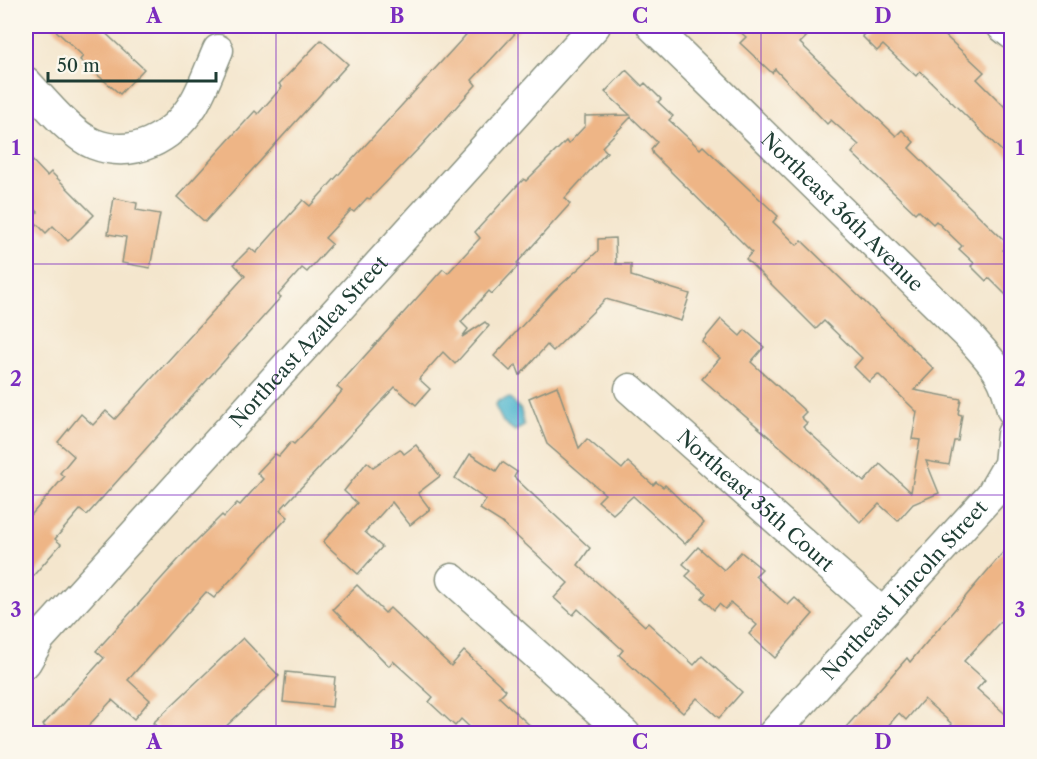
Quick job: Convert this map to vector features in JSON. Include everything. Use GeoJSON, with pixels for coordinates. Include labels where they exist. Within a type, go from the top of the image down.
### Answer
{"type":"FeatureCollection","features":[{"type":"Feature","properties":{"kind":"street","name":"Northeast Azalea Street"},"geometry":{"type":"LineString","coordinates":[[26,662],[40,638],[595,26]]}},
{"type":"Feature","properties":{"kind":"street","name":"Northeast 36th Avenue"},"geometry":{"type":"LineString","coordinates":[[652,26],[968,334],[995,365],[1007,386],[1011,410]]}},
{"type":"Feature","properties":{"kind":"street"},"geometry":{"type":"LineString","coordinates":[[1002,26],[1011,34]]}},
{"type":"Feature","properties":{"kind":"street"},"geometry":{"type":"LineString","coordinates":[[26,82],[71,127],[93,144],[122,151],[147,146],[171,128],[192,106],[218,50]]}},
{"type":"Feature","properties":{"kind":"street","name":"Northeast 35th Court"},"geometry":{"type":"LineString","coordinates":[[630,389],[882,613]]}},
{"type":"Feature","properties":{"kind":"street","name":"Northeast Lincoln Street"},"geometry":{"type":"LineString","coordinates":[[773,734],[991,495],[1009,464],[1011,434]]}},
{"type":"Feature","properties":{"kind":"street"},"geometry":{"type":"LineString","coordinates":[[452,579],[625,734]]}},
{"type":"Feature","properties":{"kind":"water"},"geometry":{"type":"Polygon","coordinates":[[[510,398],[521,410],[524,426],[515,431],[503,422],[495,406],[498,401],[510,398]]]}},
{"type":"Feature","properties":{"kind":"building"},"geometry":{"type":"Polygon","coordinates":[[[51,26],[98,26],[144,69],[120,94],[80,60],[83,56],[51,26]]]}},
{"type":"Feature","properties":{"kind":"building"},"geometry":{"type":"Polygon","coordinates":[[[474,26],[522,26],[472,80],[476,85],[421,146],[370,199],[367,198],[354,212],[351,210],[325,238],[332,244],[307,272],[302,268],[278,295],[281,297],[87,515],[80,510],[55,539],[61,544],[26,584],[26,521],[64,477],[60,473],[74,456],[58,442],[81,414],[93,425],[106,411],[115,419],[245,276],[234,264],[250,248],[256,253],[303,200],[310,206],[474,26]]]}},
{"type":"Feature","properties":{"kind":"building"},"geometry":{"type":"Polygon","coordinates":[[[734,26],[797,26],[808,35],[800,43],[896,136],[902,130],[914,142],[909,148],[1009,245],[1003,250],[1011,259],[1011,300],[989,278],[986,281],[971,266],[974,263],[959,249],[962,246],[936,221],[933,224],[918,210],[915,213],[852,153],[859,145],[831,120],[827,124],[775,69],[772,73],[740,43],[746,37],[734,26]]]}},
{"type":"Feature","properties":{"kind":"building"},"geometry":{"type":"Polygon","coordinates":[[[862,26],[935,26],[984,72],[977,79],[1011,113],[1011,160],[920,71],[916,76],[883,45],[877,51],[862,36],[868,31],[862,26]]]}},
{"type":"Feature","properties":{"kind":"building"},"geometry":{"type":"Polygon","coordinates":[[[321,40],[348,64],[205,222],[177,197],[255,111],[258,114],[282,87],[279,84],[321,40]]]}},
{"type":"Feature","properties":{"kind":"building"},"geometry":{"type":"Polygon","coordinates":[[[626,70],[642,86],[645,83],[661,99],[658,102],[673,116],[669,120],[700,149],[703,146],[778,216],[773,222],[797,245],[802,241],[934,369],[914,390],[961,399],[958,414],[962,415],[958,441],[954,441],[949,465],[926,461],[939,493],[913,504],[898,521],[879,504],[861,523],[812,474],[702,379],[720,358],[702,342],[721,319],[740,336],[745,330],[764,347],[751,362],[806,412],[801,417],[807,423],[803,427],[864,482],[880,464],[911,492],[920,440],[912,439],[917,412],[878,374],[869,382],[854,367],[862,358],[824,321],[816,329],[746,259],[752,252],[653,154],[651,149],[657,142],[631,117],[602,147],[607,152],[565,198],[570,204],[517,263],[519,265],[492,294],[489,291],[461,322],[468,329],[462,337],[485,322],[489,326],[455,364],[443,352],[419,379],[430,389],[416,405],[395,387],[280,510],[288,517],[249,560],[214,598],[206,592],[128,680],[150,700],[134,719],[112,700],[81,734],[52,734],[43,725],[104,658],[96,651],[188,549],[222,515],[224,517],[237,503],[240,505],[263,479],[257,473],[275,454],[279,456],[291,442],[294,444],[312,425],[342,391],[337,387],[443,269],[448,273],[480,238],[475,232],[515,188],[524,179],[526,181],[566,141],[568,144],[585,126],[585,116],[630,115],[605,92],[626,70]]]}},
{"type":"Feature","properties":{"kind":"building"},"geometry":{"type":"Polygon","coordinates":[[[26,154],[47,176],[51,172],[94,215],[68,241],[53,226],[46,233],[32,219],[38,212],[26,200],[26,154]]]}},
{"type":"Feature","properties":{"kind":"building"},"geometry":{"type":"Polygon","coordinates":[[[114,198],[137,203],[136,210],[160,214],[150,268],[122,263],[126,237],[108,234],[114,198]]]}},
{"type":"Feature","properties":{"kind":"building"},"geometry":{"type":"Polygon","coordinates":[[[615,238],[616,264],[631,264],[631,276],[690,294],[681,321],[606,299],[553,351],[547,345],[520,375],[516,365],[510,371],[494,356],[553,292],[598,251],[598,239],[615,238]]]}},
{"type":"Feature","properties":{"kind":"building"},"geometry":{"type":"Polygon","coordinates":[[[557,386],[579,448],[587,439],[622,469],[628,462],[653,485],[656,482],[663,487],[665,485],[704,523],[685,544],[633,496],[613,514],[598,501],[605,494],[547,444],[529,398],[557,386]]]}},
{"type":"Feature","properties":{"kind":"building"},"geometry":{"type":"Polygon","coordinates":[[[416,445],[440,476],[418,493],[430,509],[410,525],[392,502],[365,532],[382,547],[358,574],[323,542],[357,503],[344,491],[367,462],[373,467],[400,449],[404,454],[416,445]]]}},
{"type":"Feature","properties":{"kind":"building"},"geometry":{"type":"Polygon","coordinates":[[[470,454],[496,471],[502,462],[517,472],[514,477],[590,548],[578,565],[645,626],[648,623],[694,665],[702,656],[742,692],[719,718],[697,698],[683,713],[619,655],[623,650],[578,609],[573,615],[554,598],[568,583],[501,522],[480,509],[486,500],[455,478],[470,454]]]}},
{"type":"Feature","properties":{"kind":"building"},"geometry":{"type":"Polygon","coordinates":[[[1011,543],[1011,632],[1001,621],[964,661],[985,680],[977,689],[1011,719],[1000,734],[943,734],[952,724],[924,699],[906,720],[899,713],[881,734],[840,734],[907,658],[910,662],[1011,543]]]}},
{"type":"Feature","properties":{"kind":"building"},"geometry":{"type":"Polygon","coordinates":[[[698,547],[724,570],[741,552],[762,569],[755,576],[788,605],[795,598],[813,614],[775,658],[749,634],[757,625],[731,603],[725,609],[719,604],[714,610],[702,598],[706,593],[686,576],[691,571],[683,564],[698,547]]]}},
{"type":"Feature","properties":{"kind":"building"},"geometry":{"type":"Polygon","coordinates":[[[357,585],[385,613],[390,608],[451,666],[464,651],[506,690],[499,697],[539,734],[477,734],[461,719],[455,726],[429,702],[433,697],[393,661],[389,666],[333,609],[357,585]]]}},
{"type":"Feature","properties":{"kind":"building"},"geometry":{"type":"Polygon","coordinates":[[[243,638],[279,676],[218,734],[164,734],[153,723],[243,638]]]}},
{"type":"Feature","properties":{"kind":"building"},"geometry":{"type":"Polygon","coordinates":[[[286,672],[335,677],[332,707],[283,702],[286,672]]]}}]}
